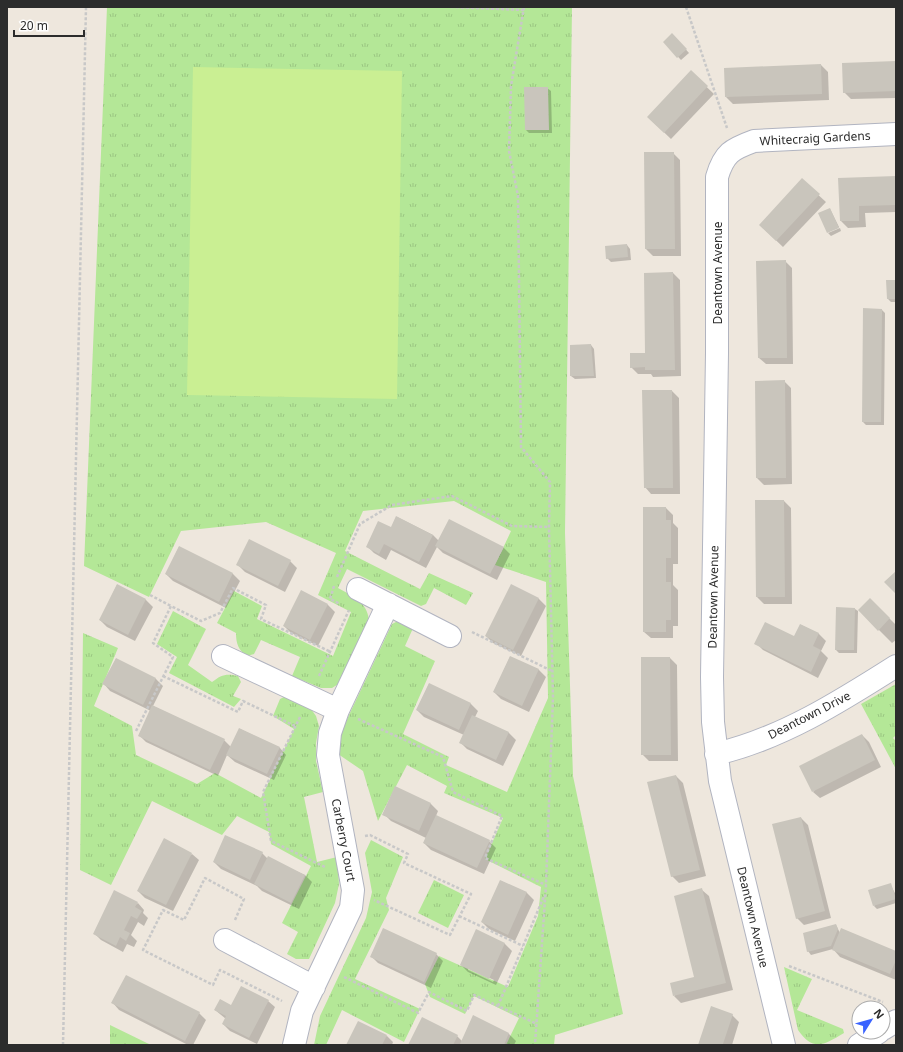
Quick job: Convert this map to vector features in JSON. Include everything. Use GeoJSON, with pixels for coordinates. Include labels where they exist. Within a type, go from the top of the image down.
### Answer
{"type":"FeatureCollection","features":[{"type":"Feature","properties":{"kind":"street","name":"Whitecraig Gardens"},"geometry":{"type":"LineString","coordinates":[[736,148],[754,141],[896,134]]}},
{"type":"Feature","properties":{"kind":"street","name":"Deantown Avenue"},"geometry":{"type":"LineString","coordinates":[[736,148],[722,162],[717,177],[718,353],[712,677],[713,722],[720,781],[784,1045]]}},
{"type":"Feature","properties":{"kind":"street"},"geometry":{"type":"LineString","coordinates":[[358,589],[450,636]]}},
{"type":"Feature","properties":{"kind":"street","name":"Carberry Court"},"geometry":{"type":"LineString","coordinates":[[294,1045],[302,1011],[351,908],[353,890],[328,755],[330,734],[338,710],[388,604]]}},
{"type":"Feature","properties":{"kind":"street"},"geometry":{"type":"LineString","coordinates":[[223,656],[338,710]]}},
{"type":"Feature","properties":{"kind":"street","name":"Deantown Drive"},"geometry":{"type":"LineString","coordinates":[[716,754],[757,742],[803,720],[862,688],[896,666]]}},
{"type":"Feature","properties":{"kind":"street"},"geometry":{"type":"LineString","coordinates":[[225,940],[314,987]]}},
{"type":"Feature","properties":{"kind":"path"},"geometry":{"type":"LineString","coordinates":[[62,1045],[86,7]]}},
{"type":"Feature","properties":{"kind":"path"},"geometry":{"type":"LineString","coordinates":[[451,7],[524,9],[511,86],[509,151],[518,196],[521,447],[550,482],[549,527],[553,697],[546,893],[535,1045]]}},
{"type":"Feature","properties":{"kind":"path"},"geometry":{"type":"LineString","coordinates":[[686,7],[728,132],[736,148]]}},
{"type":"Feature","properties":{"kind":"path"},"geometry":{"type":"LineString","coordinates":[[358,589],[336,578],[360,524],[392,505],[452,496],[512,526],[549,527]]}},
{"type":"Feature","properties":{"kind":"path"},"geometry":{"type":"LineString","coordinates":[[150,595],[171,606]]}},
{"type":"Feature","properties":{"kind":"path"},"geometry":{"type":"LineString","coordinates":[[450,636],[461,627],[552,671]]}},
{"type":"Feature","properties":{"kind":"path"},"geometry":{"type":"LineString","coordinates":[[163,676],[238,712],[243,701],[295,726]]}},
{"type":"Feature","properties":{"kind":"path"},"geometry":{"type":"LineString","coordinates":[[338,710],[443,756],[453,792],[502,816],[485,858],[546,885]]}},
{"type":"Feature","properties":{"kind":"path"},"geometry":{"type":"LineString","coordinates":[[345,841],[370,835],[408,854],[404,863],[471,894],[450,935],[353,890]]}},
{"type":"Feature","properties":{"kind":"path"},"geometry":{"type":"LineString","coordinates":[[498,1006],[546,893]]}},
{"type":"Feature","properties":{"kind":"path"},"geometry":{"type":"LineString","coordinates":[[459,916],[523,946]]}},
{"type":"Feature","properties":{"kind":"path"},"geometry":{"type":"LineString","coordinates":[[762,956],[893,1013]]}},
{"type":"Feature","properties":{"kind":"path"},"geometry":{"type":"LineString","coordinates":[[324,967],[418,1013],[429,992],[466,1011],[474,995],[536,1024]]}},
{"type":"Feature","properties":{"kind":"green space"},"geometry":{"type":"Polygon","coordinates":[[[107,7],[572,7],[565,533],[573,776],[623,1014],[555,1035],[554,1045],[506,1045],[519,1018],[474,996],[465,1014],[430,997],[425,984],[439,956],[508,987],[538,916],[541,887],[485,859],[503,818],[444,793],[447,786],[407,765],[378,821],[363,771],[338,754],[341,732],[392,624],[398,621],[414,626],[405,646],[435,661],[403,734],[449,757],[446,765],[507,792],[548,698],[546,582],[495,565],[511,531],[454,501],[363,511],[345,551],[420,589],[429,573],[473,593],[466,605],[434,588],[426,604],[421,606],[347,569],[338,588],[354,597],[362,604],[368,614],[369,620],[340,683],[332,688],[321,688],[292,676],[300,657],[261,640],[254,654],[247,656],[238,646],[236,633],[217,623],[234,591],[262,606],[257,619],[333,656],[351,612],[318,595],[336,553],[266,522],[181,531],[149,597],[84,566],[107,7]]]}},
{"type":"Feature","properties":{"kind":"green space"},"geometry":{"type":"Polygon","coordinates":[[[193,67],[402,71],[397,399],[187,395],[193,67]]]}},
{"type":"Feature","properties":{"kind":"green space"},"geometry":{"type":"Polygon","coordinates":[[[173,611],[206,629],[188,665],[212,682],[224,675],[238,676],[241,682],[233,696],[241,699],[234,707],[169,673],[177,657],[157,644],[173,611]]]}},
{"type":"Feature","properties":{"kind":"green space"},"geometry":{"type":"Polygon","coordinates":[[[83,633],[118,648],[94,706],[132,726],[136,755],[197,784],[215,773],[261,798],[294,729],[273,716],[280,699],[286,696],[311,709],[316,716],[319,726],[316,743],[316,761],[323,792],[304,797],[317,862],[337,857],[339,884],[335,903],[309,959],[296,959],[287,954],[298,932],[282,923],[311,866],[271,844],[269,832],[237,816],[222,835],[152,801],[111,885],[80,870],[83,633]]]}},
{"type":"Feature","properties":{"kind":"green space"},"geometry":{"type":"Polygon","coordinates":[[[896,684],[896,735],[893,738],[896,741],[896,769],[861,704],[896,684]]]}},
{"type":"Feature","properties":{"kind":"green space"},"geometry":{"type":"Polygon","coordinates":[[[371,840],[403,857],[386,898],[389,910],[355,979],[420,1009],[404,1042],[342,1010],[326,1045],[314,1045],[320,1016],[366,918],[372,892],[365,853],[371,840]]]}},
{"type":"Feature","properties":{"kind":"green space"},"geometry":{"type":"Polygon","coordinates":[[[434,880],[464,895],[448,928],[418,913],[434,880]]]}},
{"type":"Feature","properties":{"kind":"green space"},"geometry":{"type":"Polygon","coordinates":[[[784,967],[812,979],[797,1010],[843,1029],[844,1033],[830,1041],[819,1044],[814,1044],[803,1037],[798,1030],[784,967]]]}},
{"type":"Feature","properties":{"kind":"green space"},"geometry":{"type":"Polygon","coordinates":[[[110,1025],[151,1045],[110,1045],[110,1025]]]}},
{"type":"Feature","properties":{"kind":"building"},"geometry":{"type":"Polygon","coordinates":[[[672,33],[687,49],[677,58],[663,42],[672,33]]]}},
{"type":"Feature","properties":{"kind":"building"},"geometry":{"type":"Polygon","coordinates":[[[896,61],[896,91],[843,93],[842,63],[896,61]]]}},
{"type":"Feature","properties":{"kind":"building"},"geometry":{"type":"Polygon","coordinates":[[[821,64],[822,94],[725,97],[724,68],[821,64]]]}},
{"type":"Feature","properties":{"kind":"building"},"geometry":{"type":"Polygon","coordinates":[[[691,70],[708,86],[664,133],[647,117],[691,70]]]}},
{"type":"Feature","properties":{"kind":"building"},"geometry":{"type":"Polygon","coordinates":[[[524,87],[548,87],[549,130],[525,130],[524,87]]]}},
{"type":"Feature","properties":{"kind":"building"},"geometry":{"type":"Polygon","coordinates":[[[644,152],[674,152],[675,249],[645,249],[644,152]]]}},
{"type":"Feature","properties":{"kind":"building"},"geometry":{"type":"Polygon","coordinates":[[[896,176],[896,205],[859,206],[859,221],[840,221],[838,178],[896,176]]]}},
{"type":"Feature","properties":{"kind":"building"},"geometry":{"type":"Polygon","coordinates":[[[802,178],[820,194],[776,241],[759,225],[802,178]]]}},
{"type":"Feature","properties":{"kind":"building"},"geometry":{"type":"Polygon","coordinates":[[[830,208],[839,228],[827,233],[818,213],[830,208]]]}},
{"type":"Feature","properties":{"kind":"building"},"geometry":{"type":"Polygon","coordinates":[[[627,244],[628,257],[606,259],[605,246],[627,244]]]}},
{"type":"Feature","properties":{"kind":"building"},"geometry":{"type":"Polygon","coordinates":[[[786,260],[787,358],[758,358],[756,261],[786,260]]]}},
{"type":"Feature","properties":{"kind":"building"},"geometry":{"type":"Polygon","coordinates":[[[673,272],[675,370],[645,370],[645,367],[630,368],[630,353],[645,353],[644,273],[673,272]]]}},
{"type":"Feature","properties":{"kind":"building"},"geometry":{"type":"Polygon","coordinates":[[[886,280],[896,280],[896,299],[887,299],[886,280]]]}},
{"type":"Feature","properties":{"kind":"building"},"geometry":{"type":"Polygon","coordinates":[[[863,308],[882,309],[881,422],[862,422],[863,308]]]}},
{"type":"Feature","properties":{"kind":"building"},"geometry":{"type":"Polygon","coordinates":[[[591,344],[594,376],[570,376],[570,345],[591,344]]]}},
{"type":"Feature","properties":{"kind":"building"},"geometry":{"type":"Polygon","coordinates":[[[785,380],[786,478],[756,478],[755,381],[785,380]]]}},
{"type":"Feature","properties":{"kind":"building"},"geometry":{"type":"Polygon","coordinates":[[[642,390],[672,390],[673,488],[644,488],[642,390]]]}},
{"type":"Feature","properties":{"kind":"building"},"geometry":{"type":"Polygon","coordinates":[[[755,500],[784,500],[785,597],[756,597],[755,500]]]}},
{"type":"Feature","properties":{"kind":"building"},"geometry":{"type":"Polygon","coordinates":[[[643,507],[666,507],[666,520],[671,520],[671,558],[666,558],[666,582],[671,582],[671,620],[666,620],[666,632],[643,632],[643,507]]]}},
{"type":"Feature","properties":{"kind":"building"},"geometry":{"type":"Polygon","coordinates":[[[396,516],[433,535],[419,562],[384,544],[379,554],[366,547],[378,521],[391,527],[396,516]]]}},
{"type":"Feature","properties":{"kind":"building"},"geometry":{"type":"Polygon","coordinates":[[[449,519],[504,547],[490,574],[435,546],[449,519]]]}},
{"type":"Feature","properties":{"kind":"building"},"geometry":{"type":"Polygon","coordinates":[[[249,539],[291,560],[278,586],[236,565],[249,539]]]}},
{"type":"Feature","properties":{"kind":"building"},"geometry":{"type":"Polygon","coordinates":[[[179,546],[233,573],[219,602],[165,574],[179,546]]]}},
{"type":"Feature","properties":{"kind":"building"},"geometry":{"type":"Polygon","coordinates":[[[896,571],[896,594],[884,582],[896,571]]]}},
{"type":"Feature","properties":{"kind":"building"},"geometry":{"type":"Polygon","coordinates":[[[117,584],[146,599],[128,635],[99,620],[117,584]]]}},
{"type":"Feature","properties":{"kind":"building"},"geometry":{"type":"Polygon","coordinates":[[[511,584],[539,598],[513,650],[485,636],[511,584]]]}},
{"type":"Feature","properties":{"kind":"building"},"geometry":{"type":"Polygon","coordinates":[[[301,590],[328,604],[310,640],[283,626],[301,590]]]}},
{"type":"Feature","properties":{"kind":"building"},"geometry":{"type":"Polygon","coordinates":[[[870,598],[890,618],[878,631],[858,610],[870,598]]]}},
{"type":"Feature","properties":{"kind":"building"},"geometry":{"type":"Polygon","coordinates":[[[836,607],[855,608],[854,650],[835,650],[836,607]]]}},
{"type":"Feature","properties":{"kind":"building"},"geometry":{"type":"Polygon","coordinates":[[[765,622],[794,636],[800,624],[819,633],[813,646],[821,650],[811,672],[754,644],[765,622]]]}},
{"type":"Feature","properties":{"kind":"building"},"geometry":{"type":"Polygon","coordinates":[[[510,656],[539,669],[522,706],[493,692],[510,656]]]}},
{"type":"Feature","properties":{"kind":"building"},"geometry":{"type":"Polygon","coordinates":[[[641,657],[670,657],[671,755],[641,755],[641,657]]]}},
{"type":"Feature","properties":{"kind":"building"},"geometry":{"type":"Polygon","coordinates":[[[116,658],[156,678],[143,705],[102,684],[116,658]]]}},
{"type":"Feature","properties":{"kind":"building"},"geometry":{"type":"Polygon","coordinates":[[[429,683],[471,703],[459,730],[416,710],[429,683]]]}},
{"type":"Feature","properties":{"kind":"building"},"geometry":{"type":"Polygon","coordinates":[[[152,705],[225,739],[210,770],[138,736],[152,705]]]}},
{"type":"Feature","properties":{"kind":"building"},"geometry":{"type":"Polygon","coordinates":[[[472,715],[509,732],[496,760],[459,743],[472,715]]]}},
{"type":"Feature","properties":{"kind":"building"},"geometry":{"type":"Polygon","coordinates":[[[239,728],[280,747],[267,774],[226,755],[239,728]]]}},
{"type":"Feature","properties":{"kind":"building"},"geometry":{"type":"Polygon","coordinates":[[[862,734],[875,760],[812,792],[799,766],[862,734]]]}},
{"type":"Feature","properties":{"kind":"building"},"geometry":{"type":"Polygon","coordinates":[[[676,775],[700,870],[671,877],[647,782],[676,775]]]}},
{"type":"Feature","properties":{"kind":"building"},"geometry":{"type":"Polygon","coordinates":[[[395,786],[431,803],[419,831],[382,815],[395,786]]]}},
{"type":"Feature","properties":{"kind":"building"},"geometry":{"type":"Polygon","coordinates":[[[436,815],[490,840],[477,868],[423,843],[436,815]]]}},
{"type":"Feature","properties":{"kind":"building"},"geometry":{"type":"Polygon","coordinates":[[[801,817],[825,911],[796,919],[772,824],[801,817]]]}},
{"type":"Feature","properties":{"kind":"building"},"geometry":{"type":"Polygon","coordinates":[[[225,835],[263,852],[250,880],[213,862],[225,835]]]}},
{"type":"Feature","properties":{"kind":"building"},"geometry":{"type":"Polygon","coordinates":[[[164,838],[192,853],[166,905],[137,891],[164,838]]]}},
{"type":"Feature","properties":{"kind":"building"},"geometry":{"type":"Polygon","coordinates":[[[268,856],[305,875],[291,903],[254,884],[268,856]]]}},
{"type":"Feature","properties":{"kind":"building"},"geometry":{"type":"Polygon","coordinates":[[[500,880],[527,892],[508,935],[481,922],[500,880]]]}},
{"type":"Feature","properties":{"kind":"building"},"geometry":{"type":"Polygon","coordinates":[[[891,883],[896,899],[873,906],[868,890],[891,883]]]}},
{"type":"Feature","properties":{"kind":"building"},"geometry":{"type":"Polygon","coordinates":[[[702,888],[726,983],[673,996],[670,983],[694,977],[674,896],[702,888]]]}},
{"type":"Feature","properties":{"kind":"building"},"geometry":{"type":"Polygon","coordinates":[[[114,890],[138,902],[135,907],[142,911],[137,919],[131,916],[124,930],[130,933],[126,941],[120,937],[116,946],[93,934],[114,890]]]}},
{"type":"Feature","properties":{"kind":"building"},"geometry":{"type":"Polygon","coordinates":[[[836,924],[838,929],[831,946],[807,952],[803,933],[836,924]]]}},
{"type":"Feature","properties":{"kind":"building"},"geometry":{"type":"Polygon","coordinates":[[[383,928],[437,953],[424,982],[370,957],[383,928]]]}},
{"type":"Feature","properties":{"kind":"building"},"geometry":{"type":"Polygon","coordinates":[[[841,928],[896,951],[896,960],[890,974],[832,950],[841,928]]]}},
{"type":"Feature","properties":{"kind":"building"},"geometry":{"type":"Polygon","coordinates":[[[476,929],[505,943],[489,979],[460,965],[476,929]]]}},
{"type":"Feature","properties":{"kind":"building"},"geometry":{"type":"Polygon","coordinates":[[[126,975],[200,1012],[185,1041],[111,1003],[126,975]]]}},
{"type":"Feature","properties":{"kind":"building"},"geometry":{"type":"Polygon","coordinates":[[[241,986],[269,1000],[249,1038],[222,1024],[226,1016],[214,1010],[220,999],[231,1005],[241,986]]]}},
{"type":"Feature","properties":{"kind":"building"},"geometry":{"type":"Polygon","coordinates":[[[711,1006],[733,1014],[723,1044],[698,1045],[711,1006]]]}},
{"type":"Feature","properties":{"kind":"building"},"geometry":{"type":"Polygon","coordinates":[[[473,1015],[509,1033],[504,1045],[460,1044],[473,1015]]]}},
{"type":"Feature","properties":{"kind":"building"},"geometry":{"type":"Polygon","coordinates":[[[422,1017],[458,1035],[453,1045],[408,1045],[422,1017]]]}},
{"type":"Feature","properties":{"kind":"building"},"geometry":{"type":"Polygon","coordinates":[[[358,1021],[387,1035],[382,1045],[346,1045],[358,1021]]]}}]}
